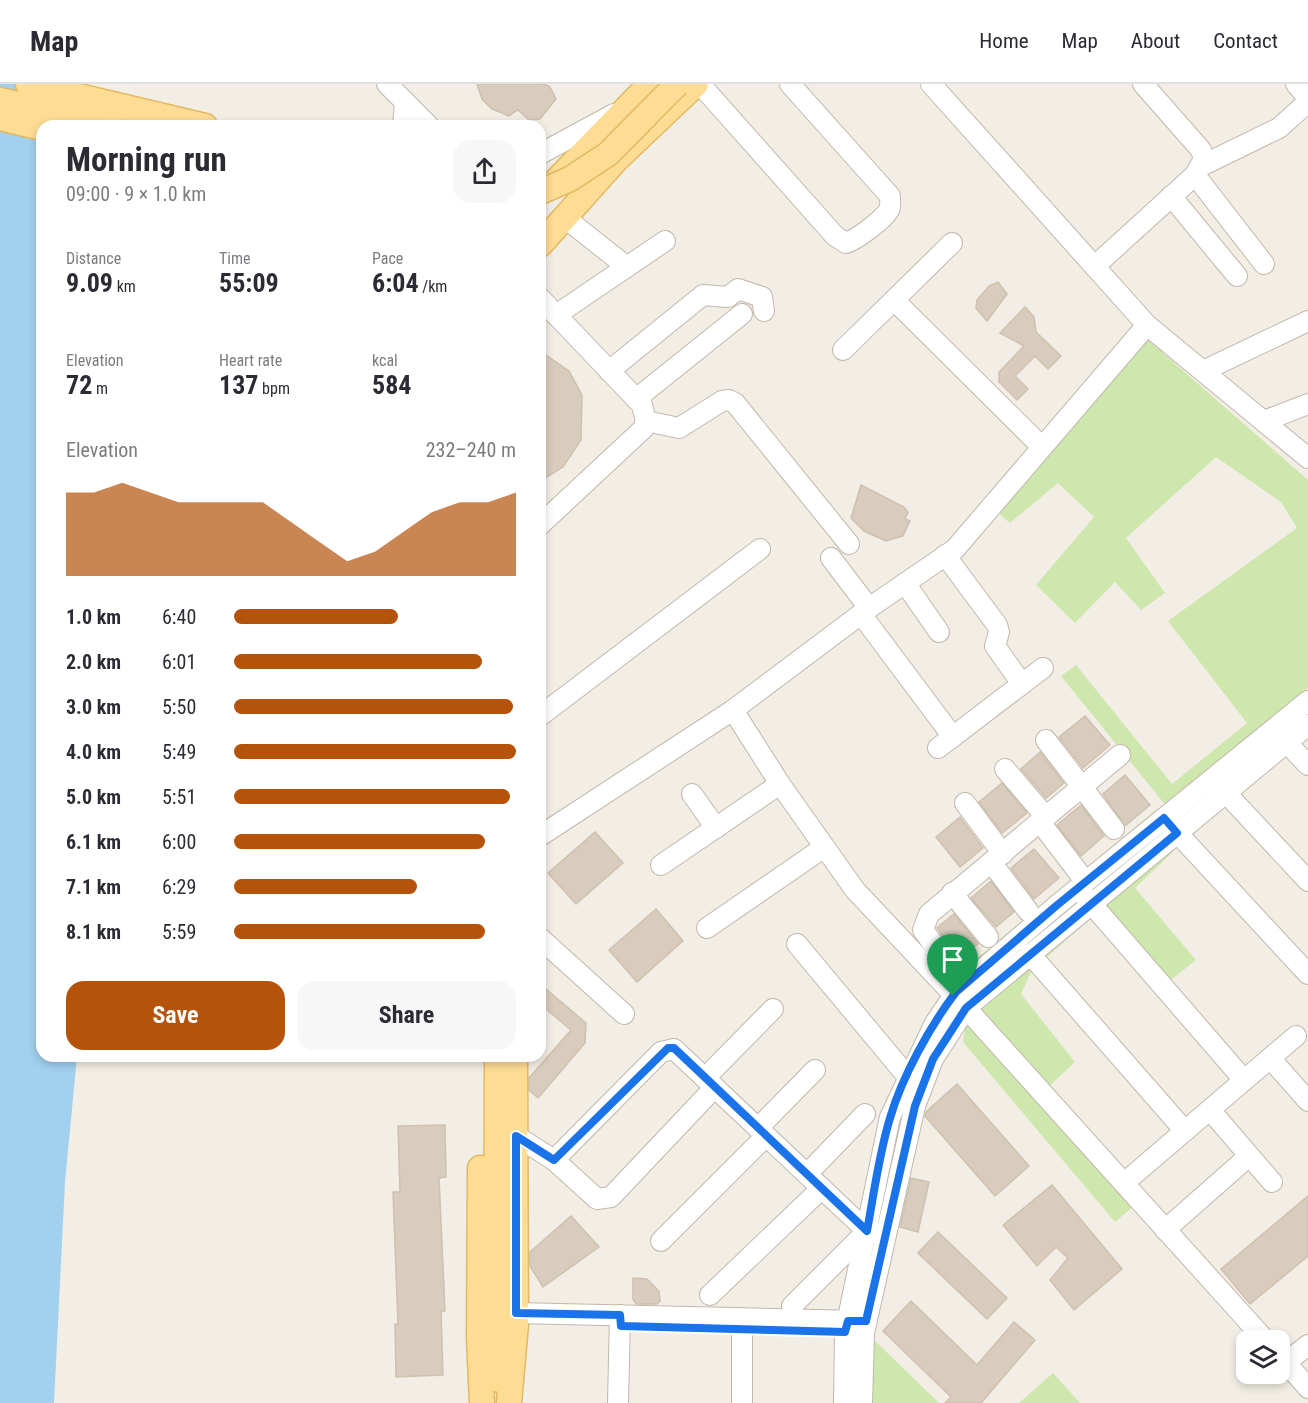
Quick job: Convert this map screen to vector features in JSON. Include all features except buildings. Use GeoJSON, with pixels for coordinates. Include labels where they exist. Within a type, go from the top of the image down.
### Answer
{"type":"FeatureCollection","features":[{"type":"Feature","properties":{"kind":"main road"},"geometry":{"type":"LineString","coordinates":[[28,84],[180,120]]}},
{"type":"Feature","properties":{"kind":"main road"},"geometry":{"type":"LineString","coordinates":[[546,188],[650,84]]}},
{"type":"Feature","properties":{"kind":"main road"},"geometry":{"type":"LineString","coordinates":[[546,177],[594,150],[661,84]]}},
{"type":"Feature","properties":{"kind":"main road"},"geometry":{"type":"LineString","coordinates":[[546,191],[608,154],[677,84]]}},
{"type":"Feature","properties":{"kind":"main road"},"geometry":{"type":"LineString","coordinates":[[546,238],[616,159],[698,84]]}},
{"type":"Feature","properties":{"kind":"main road"},"geometry":{"type":"LineString","coordinates":[[0,100],[88,120]]}},
{"type":"Feature","properties":{"kind":"main road"},"geometry":{"type":"LineString","coordinates":[[0,118],[36,127]]}},
{"type":"Feature","properties":{"kind":"main road"},"geometry":{"type":"LineString","coordinates":[[481,1062],[479,1338],[482,1403]]}},
{"type":"Feature","properties":{"kind":"main road"},"geometry":{"type":"LineString","coordinates":[[497,1062],[510,1324],[501,1403]]}},
{"type":"Feature","properties":{"kind":"main road"},"geometry":{"type":"LineString","coordinates":[[509,1403],[516,1062]]}},
{"type":"Feature","properties":{"kind":"street"},"geometry":{"type":"LineString","coordinates":[[387,84],[423,120]]}},
{"type":"Feature","properties":{"kind":"street"},"geometry":{"type":"LineString","coordinates":[[698,84],[835,236],[846,243],[853,241],[886,213],[891,203],[890,196],[790,84]]}},
{"type":"Feature","properties":{"kind":"street"},"geometry":{"type":"LineString","coordinates":[[931,84],[1147,325],[1308,458]]}},
{"type":"Feature","properties":{"kind":"street"},"geometry":{"type":"LineString","coordinates":[[1143,84],[1201,150],[1204,159],[1198,170]]}},
{"type":"Feature","properties":{"kind":"street"},"geometry":{"type":"LineString","coordinates":[[1096,266],[1198,170],[1279,128],[1308,100],[1296,84]]}},
{"type":"Feature","properties":{"kind":"street"},"geometry":{"type":"LineString","coordinates":[[404,120],[405,102]]}},
{"type":"Feature","properties":{"kind":"street"},"geometry":{"type":"LineString","coordinates":[[546,151],[632,104]]}},
{"type":"Feature","properties":{"kind":"street"},"geometry":{"type":"LineString","coordinates":[[1198,170],[1264,264]]}},
{"type":"Feature","properties":{"kind":"street"},"geometry":{"type":"LineString","coordinates":[[1171,196],[1237,276]]}},
{"type":"Feature","properties":{"kind":"street"},"geometry":{"type":"LineString","coordinates":[[564,217],[627,267]]}},
{"type":"Feature","properties":{"kind":"street"},"geometry":{"type":"LineString","coordinates":[[556,315],[665,241]]}},
{"type":"Feature","properties":{"kind":"street"},"geometry":{"type":"LineString","coordinates":[[843,350],[952,243]]}},
{"type":"Feature","properties":{"kind":"street"},"geometry":{"type":"LineString","coordinates":[[609,371],[703,295],[728,297],[738,289],[762,297],[764,311]]}},
{"type":"Feature","properties":{"kind":"street"},"geometry":{"type":"LineString","coordinates":[[894,300],[1042,447]]}},
{"type":"Feature","properties":{"kind":"street"},"geometry":{"type":"LineString","coordinates":[[546,304],[636,399],[646,414],[643,429],[546,519]]}},
{"type":"Feature","properties":{"kind":"street"},"geometry":{"type":"LineString","coordinates":[[636,399],[742,314]]}},
{"type":"Feature","properties":{"kind":"street"},"geometry":{"type":"LineString","coordinates":[[1203,371],[1308,321]]}},
{"type":"Feature","properties":{"kind":"street"},"geometry":{"type":"LineString","coordinates":[[546,832],[733,710],[865,611],[955,549],[1147,325]]}},
{"type":"Feature","properties":{"kind":"street"},"geometry":{"type":"LineString","coordinates":[[646,421],[679,428],[722,401],[729,400],[735,403],[849,544]]}},
{"type":"Feature","properties":{"kind":"street"},"geometry":{"type":"LineString","coordinates":[[1264,421],[1308,404]]}},
{"type":"Feature","properties":{"kind":"street"},"geometry":{"type":"LineString","coordinates":[[546,711],[760,549]]}},
{"type":"Feature","properties":{"kind":"street"},"geometry":{"type":"LineString","coordinates":[[945,555],[997,625],[999,632],[995,646],[1022,684]]}},
{"type":"Feature","properties":{"kind":"street"},"geometry":{"type":"LineString","coordinates":[[831,558],[945,742],[1042,668]]}},
{"type":"Feature","properties":{"kind":"street"},"geometry":{"type":"LineString","coordinates":[[905,583],[939,632]]}},
{"type":"Feature","properties":{"kind":"street"},"geometry":{"type":"LineString","coordinates":[[844,1403],[856,1327],[867,1231],[890,1117],[935,1023],[1081,885],[1308,701]]}},
{"type":"Feature","properties":{"kind":"street"},"geometry":{"type":"LineString","coordinates":[[733,710],[823,848],[855,891],[961,996],[1124,1184],[1256,1330]]}},
{"type":"Feature","properties":{"kind":"street"},"geometry":{"type":"LineString","coordinates":[[862,1403],[856,1327],[886,1235],[915,1106],[961,996],[1030,954],[1308,725]]}},
{"type":"Feature","properties":{"kind":"street"},"geometry":{"type":"LineString","coordinates":[[1046,740],[1114,829]]}},
{"type":"Feature","properties":{"kind":"street"},"geometry":{"type":"LineString","coordinates":[[1287,743],[1308,765]]}},
{"type":"Feature","properties":{"kind":"street"},"geometry":{"type":"LineString","coordinates":[[961,996],[923,930],[929,914],[1120,756]]}},
{"type":"Feature","properties":{"kind":"street"},"geometry":{"type":"LineString","coordinates":[[1005,769],[1043,820],[1092,903],[1244,1080]]}},
{"type":"Feature","properties":{"kind":"street"},"geometry":{"type":"LineString","coordinates":[[661,865],[780,784]]}},
{"type":"Feature","properties":{"kind":"street"},"geometry":{"type":"LineString","coordinates":[[1226,793],[1308,881]]}},
{"type":"Feature","properties":{"kind":"street"},"geometry":{"type":"LineString","coordinates":[[692,794],[716,828]]}},
{"type":"Feature","properties":{"kind":"street"},"geometry":{"type":"LineString","coordinates":[[965,803],[1028,911]]}},
{"type":"Feature","properties":{"kind":"street"},"geometry":{"type":"LineString","coordinates":[[1164,818],[1308,974]]}},
{"type":"Feature","properties":{"kind":"street"},"geometry":{"type":"LineString","coordinates":[[707,928],[823,848]]}},
{"type":"Feature","properties":{"kind":"street"},"geometry":{"type":"LineString","coordinates":[[952,893],[988,937]]}},
{"type":"Feature","properties":{"kind":"street"},"geometry":{"type":"LineString","coordinates":[[546,943],[624,1014]]}},
{"type":"Feature","properties":{"kind":"street"},"geometry":{"type":"LineString","coordinates":[[797,944],[908,1076]]}},
{"type":"Feature","properties":{"kind":"street"},"geometry":{"type":"LineString","coordinates":[[1030,954],[1185,1131]]}},
{"type":"Feature","properties":{"kind":"street"},"geometry":{"type":"LineString","coordinates":[[516,1136],[554,1160],[597,1199],[611,1197],[773,1009]]}},
{"type":"Feature","properties":{"kind":"street"},"geometry":{"type":"LineString","coordinates":[[1124,1184],[1296,1036]]}},
{"type":"Feature","properties":{"kind":"street"},"geometry":{"type":"LineString","coordinates":[[554,1160],[668,1048],[674,1048],[867,1231],[886,1235]]}},
{"type":"Feature","properties":{"kind":"street"},"geometry":{"type":"LineString","coordinates":[[1270,1058],[1308,1101]]}},
{"type":"Feature","properties":{"kind":"street"},"geometry":{"type":"LineString","coordinates":[[661,1241],[762,1132],[815,1070]]}},
{"type":"Feature","properties":{"kind":"street"},"geometry":{"type":"LineString","coordinates":[[1210,1110],[1272,1182]]}},
{"type":"Feature","properties":{"kind":"street"},"geometry":{"type":"LineString","coordinates":[[807,1174],[865,1114]]}},
{"type":"Feature","properties":{"kind":"street"},"geometry":{"type":"LineString","coordinates":[[1166,1230],[1249,1155]]}},
{"type":"Feature","properties":{"kind":"street"},"geometry":{"type":"LineString","coordinates":[[710,1295],[822,1188]]}},
{"type":"Feature","properties":{"kind":"street"},"geometry":{"type":"LineString","coordinates":[[792,1306],[867,1231]]}},
{"type":"Feature","properties":{"kind":"street"},"geometry":{"type":"LineString","coordinates":[[510,1324],[620,1321],[856,1327]]}},
{"type":"Feature","properties":{"kind":"street"},"geometry":{"type":"LineString","coordinates":[[618,1403],[620,1321]]}},
{"type":"Feature","properties":{"kind":"street"},"geometry":{"type":"LineString","coordinates":[[741,1403],[742,1325]]}},
{"type":"Feature","properties":{"kind":"street"},"geometry":{"type":"LineString","coordinates":[[1294,1353],[1308,1388]]}},
{"type":"Feature","properties":{"kind":"green space"},"geometry":{"type":"Polygon","coordinates":[[[1148,334],[1163,353],[1308,480],[1308,688],[1167,807],[1061,676],[1076,665],[1172,784],[1247,723],[1168,621],[1297,528],[1281,502],[1216,457],[1126,538],[1165,593],[1141,610],[1115,582],[1075,623],[1036,585],[1094,517],[1058,483],[1010,523],[997,512],[1148,334]]]}},
{"type":"Feature","properties":{"kind":"green space"},"geometry":{"type":"Polygon","coordinates":[[[1156,810],[1176,849],[1135,888],[1196,960],[1157,991],[1091,918],[1032,970],[1021,994],[1075,1062],[1040,1095],[1136,1204],[1115,1222],[963,1042],[976,959],[1156,810]]]}},
{"type":"Feature","properties":{"kind":"green space"},"geometry":{"type":"Polygon","coordinates":[[[874,1340],[939,1403],[871,1403],[874,1340]]]}},
{"type":"Feature","properties":{"kind":"green space"},"geometry":{"type":"Polygon","coordinates":[[[1053,1373],[1080,1403],[1019,1403],[1053,1373]]]}},
{"type":"Feature","properties":{"kind":"water"},"geometry":{"type":"Polygon","coordinates":[[[0,84],[66,84],[66,120],[36,120],[36,1062],[76,1062],[65,1182],[54,1403],[0,1403],[0,84]]]}},
{"type":"Feature","properties":{"kind":"route"},"geometry":{"type":"LineString","coordinates":[[1164,818],[1177,833],[966,1008],[933,1059],[915,1106],[866,1321],[848,1321],[845,1332],[742,1332],[621,1326],[620,1315],[516,1313],[516,1136],[554,1160],[661,1052],[674,1048],[867,1231],[886,1134],[896,1100],[935,1023],[953,996],[1056,906],[1164,818]]}}]}
